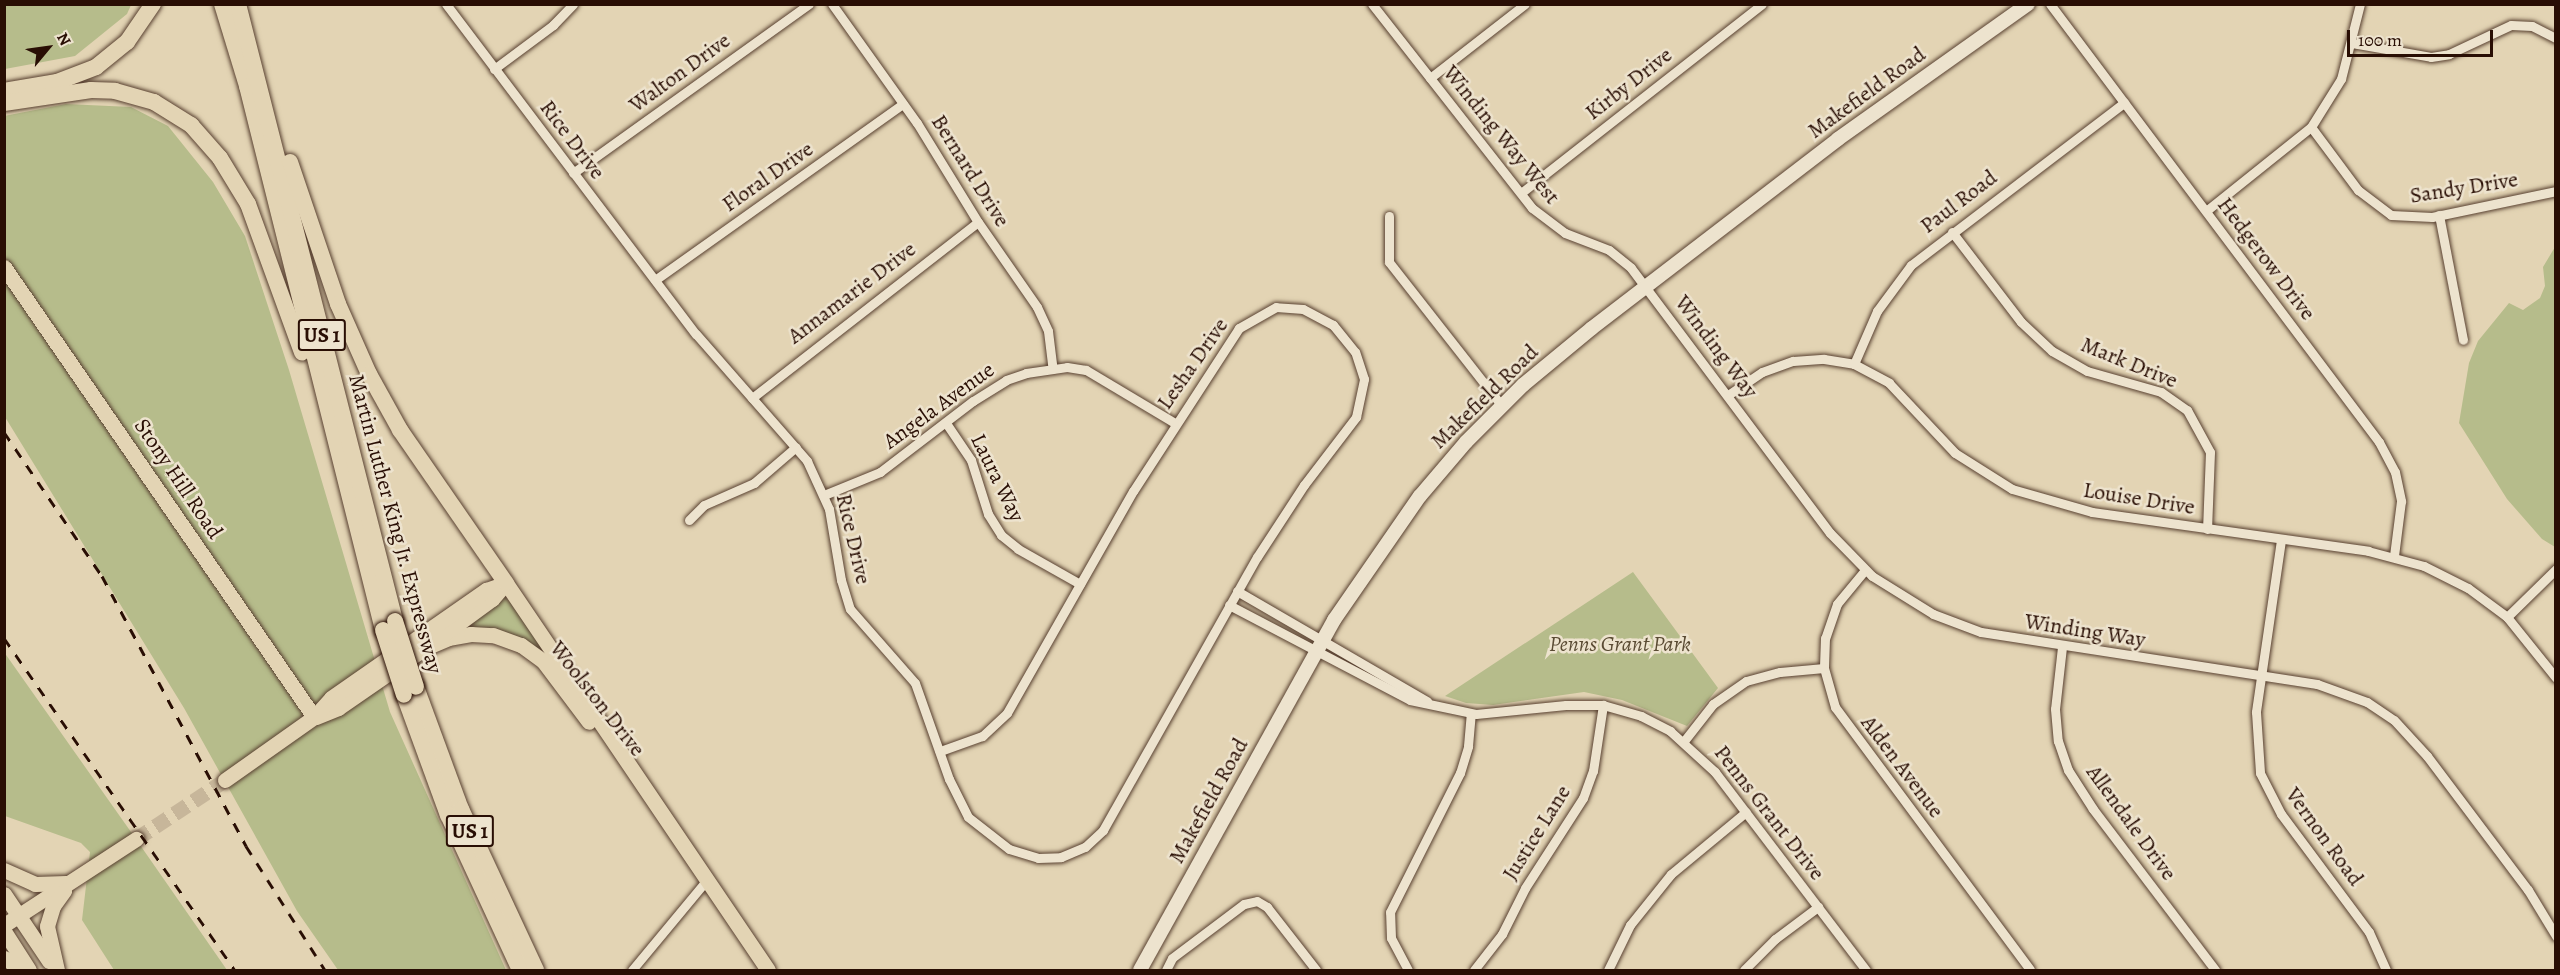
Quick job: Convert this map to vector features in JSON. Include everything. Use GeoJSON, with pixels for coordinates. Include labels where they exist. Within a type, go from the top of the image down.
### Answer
{"type":"FeatureCollection","features":[{"type":"Feature","properties":{"kind":"highway"},"geometry":{"type":"LineString","coordinates":[[4,91],[57,82],[96,67],[127,42],[153,4]]}},
{"type":"Feature","properties":{"kind":"highway","name":"Martin Luther King Jr. Expressway"},"geometry":{"type":"LineString","coordinates":[[222,4],[247,86],[337,455],[389,626],[448,814],[520,970]]}},
{"type":"Feature","properties":{"kind":"highway","name":"Martin Luther King Jr. Expressway"},"geometry":{"type":"LineString","coordinates":[[238,4],[251,48],[389,626]]}},
{"type":"Feature","properties":{"kind":"highway"},"geometry":{"type":"LineString","coordinates":[[251,48],[329,279],[369,374],[400,430],[506,583]]}},
{"type":"Feature","properties":{"kind":"highway"},"geometry":{"type":"LineString","coordinates":[[4,103],[92,90],[129,93],[167,109],[201,135],[230,173],[255,220],[337,455]]}},
{"type":"Feature","properties":{"kind":"highway","name":"Martin Luther King Jr. Expressway"},"geometry":{"type":"LineString","coordinates":[[410,691],[461,809],[536,970]]}},
{"type":"Feature","properties":{"kind":"main road","name":"Stony Hill Road"},"geometry":{"type":"LineString","coordinates":[[4,267],[314,717]]}},
{"type":"Feature","properties":{"kind":"main road","name":"Woolston Drive"},"geometry":{"type":"LineString","coordinates":[[314,717],[338,708],[425,648],[492,599],[506,583]]}},
{"type":"Feature","properties":{"kind":"main road","name":"Woolston Drive"},"geometry":{"type":"LineString","coordinates":[[225,780],[314,717],[331,698],[486,590],[506,583]]}},
{"type":"Feature","properties":{"kind":"main road","name":"Woolston Drive"},"geometry":{"type":"LineString","coordinates":[[506,583],[654,806],[768,970]]}},
{"type":"Feature","properties":{"kind":"main road","name":"Woolston Drive"},"geometry":{"type":"LineString","coordinates":[[425,648],[448,638],[482,634],[512,641],[536,655],[654,806]]}},
{"type":"Feature","properties":{"kind":"main road"},"geometry":{"type":"LineString","coordinates":[[4,925],[20,918],[136,839]]}},
{"type":"Feature","properties":{"kind":"main road"},"geometry":{"type":"LineString","coordinates":[[4,870],[35,884],[72,882]]}},
{"type":"Feature","properties":{"kind":"main road"},"geometry":{"type":"LineString","coordinates":[[56,970],[48,938],[49,916],[72,882]]}},
{"type":"Feature","properties":{"kind":"main road"},"geometry":{"type":"LineString","coordinates":[[4,894],[56,970]]}},
{"type":"Feature","properties":{"kind":"main road"},"geometry":{"type":"LineString","coordinates":[[4,931],[27,970]]}},
{"type":"Feature","properties":{"kind":"main road"},"geometry":{"type":"LineString","coordinates":[[4,958],[27,970]]}},
{"type":"Feature","properties":{"kind":"street","name":"Rice Drive"},"geometry":{"type":"LineString","coordinates":[[446,4],[655,280],[752,398],[796,447],[824,495],[850,609],[915,683],[968,817],[997,842],[1038,858],[1074,853],[1095,839],[1116,810],[1237,591]]}},
{"type":"Feature","properties":{"kind":"street"},"geometry":{"type":"LineString","coordinates":[[494,69],[552,25],[573,4]]}},
{"type":"Feature","properties":{"kind":"street","name":"Walton Drive"},"geometry":{"type":"LineString","coordinates":[[573,173],[809,4]]}},
{"type":"Feature","properties":{"kind":"street","name":"Bernard Drive"},"geometry":{"type":"LineString","coordinates":[[832,4],[903,104],[1044,320],[1053,369]]}},
{"type":"Feature","properties":{"kind":"street","name":"Winding Way West"},"geometry":{"type":"LineString","coordinates":[[1372,4],[1543,219],[1574,238],[1619,257],[1646,288]]}},
{"type":"Feature","properties":{"kind":"street"},"geometry":{"type":"LineString","coordinates":[[1430,78],[1525,4]]}},
{"type":"Feature","properties":{"kind":"street","name":"Kirby Drive"},"geometry":{"type":"LineString","coordinates":[[1521,193],[1762,4]]}},
{"type":"Feature","properties":{"kind":"street","name":"Makefield Road"},"geometry":{"type":"LineString","coordinates":[[1140,970],[1319,646],[1420,496],[1501,405],[1646,288],[1857,124],[2028,4]]}},
{"type":"Feature","properties":{"kind":"street","name":"Hedgerow Drive"},"geometry":{"type":"LineString","coordinates":[[2050,4],[2390,460],[2401,501],[2394,556]]}},
{"type":"Feature","properties":{"kind":"street"},"geometry":{"type":"LineString","coordinates":[[2206,211],[2311,127],[2341,79],[2352,43],[2360,4]]}},
{"type":"Feature","properties":{"kind":"street"},"geometry":{"type":"LineString","coordinates":[[2352,43],[2431,57],[2449,54],[2511,25],[2532,26],[2556,38]]}},
{"type":"Feature","properties":{"kind":"street","name":"Paul Road"},"geometry":{"type":"LineString","coordinates":[[1854,364],[1877,311],[1900,277],[1952,232],[2124,103]]}},
{"type":"Feature","properties":{"kind":"street","name":"Floral Drive"},"geometry":{"type":"LineString","coordinates":[[655,280],[903,104]]}},
{"type":"Feature","properties":{"kind":"street","name":"Sandy Drive"},"geometry":{"type":"LineString","coordinates":[[2311,127],[2358,190],[2382,210],[2402,218],[2439,215],[2556,191]]}},
{"type":"Feature","properties":{"kind":"street"},"geometry":{"type":"LineString","coordinates":[[2439,215],[2463,340]]}},
{"type":"Feature","properties":{"kind":"street"},"geometry":{"type":"LineString","coordinates":[[1389,216],[1389,262],[1501,405]]}},
{"type":"Feature","properties":{"kind":"street","name":"Annamarie Drive"},"geometry":{"type":"LineString","coordinates":[[752,398],[978,222]]}},
{"type":"Feature","properties":{"kind":"street","name":"Mark Drive"},"geometry":{"type":"LineString","coordinates":[[1952,232],[2021,322],[2052,351],[2087,371],[2161,392],[2187,410],[2210,452],[2207,529]]}},
{"type":"Feature","properties":{"kind":"street","name":"Winding Way"},"geometry":{"type":"LineString","coordinates":[[1646,288],[1830,533],[1865,570],[1909,601],[1961,626],[2062,647],[2338,689],[2367,702],[2394,720],[2427,756],[2501,854],[2556,936]]}},
{"type":"Feature","properties":{"kind":"street","name":"Lesha Drive"},"geometry":{"type":"LineString","coordinates":[[940,751],[982,736],[1007,714],[1175,423],[1234,334],[1265,311],[1286,306],[1315,313],[1341,333],[1358,359],[1364,388],[1356,417],[1304,485],[1237,591]]}},
{"type":"Feature","properties":{"kind":"street","name":"Louise Drive"},"geometry":{"type":"LineString","coordinates":[[1728,395],[1762,372],[1793,361],[1824,359],[1854,364],[1889,383],[1955,453],[2012,489],[2061,506],[2394,556],[2448,576],[2507,617],[2556,678]]}},
{"type":"Feature","properties":{"kind":"street","name":"Angela Avenue"},"geometry":{"type":"LineString","coordinates":[[824,495],[880,472],[1006,380],[1053,369],[1077,367],[1101,376],[1175,423]]}},
{"type":"Feature","properties":{"kind":"street","name":"Laura Way"},"geometry":{"type":"LineString","coordinates":[[946,423],[971,460],[988,514],[1001,535],[1018,549],[1080,584]]}},
{"type":"Feature","properties":{"kind":"street"},"geometry":{"type":"LineString","coordinates":[[689,520],[704,505],[754,483],[796,447]]}},
{"type":"Feature","properties":{"kind":"street","name":"Vernon Road"},"geometry":{"type":"LineString","coordinates":[[2281,540],[2254,734],[2266,789],[2369,932],[2386,970]]}},
{"type":"Feature","properties":{"kind":"street"},"geometry":{"type":"LineString","coordinates":[[2507,617],[2556,568]]}},
{"type":"Feature","properties":{"kind":"street","name":"Alden Avenue"},"geometry":{"type":"LineString","coordinates":[[1865,570],[1831,616],[1824,668],[1828,690],[1844,724],[2030,970]]}},
{"type":"Feature","properties":{"kind":"street"},"geometry":{"type":"LineString","coordinates":[[1237,591],[1319,646]]}},
{"type":"Feature","properties":{"kind":"street"},"geometry":{"type":"LineString","coordinates":[[1229,605],[1319,646]]}},
{"type":"Feature","properties":{"kind":"street","name":"Penns Grant Drive"},"geometry":{"type":"LineString","coordinates":[[1319,646],[1389,692],[1439,708],[1471,714],[1603,705],[1641,716],[1684,741],[1715,772],[1866,970]]}},
{"type":"Feature","properties":{"kind":"street","name":"Penns Grant Drive"},"geometry":{"type":"LineString","coordinates":[[1319,646],[1439,708]]}},
{"type":"Feature","properties":{"kind":"street","name":"Allendale Drive"},"geometry":{"type":"LineString","coordinates":[[2062,647],[2055,709],[2058,741],[2068,770],[2093,809],[2215,970]]}},
{"type":"Feature","properties":{"kind":"street"},"geometry":{"type":"LineString","coordinates":[[1684,741],[1713,704],[1746,681],[1780,672],[1824,668]]}},
{"type":"Feature","properties":{"kind":"street","name":"Justice Lane"},"geometry":{"type":"LineString","coordinates":[[1474,970],[1502,934],[1525,888],[1583,798],[1593,771],[1603,705]]}},
{"type":"Feature","properties":{"kind":"street"},"geometry":{"type":"LineString","coordinates":[[1408,970],[1391,938],[1390,912],[1460,773],[1468,746],[1471,714]]}},
{"type":"Feature","properties":{"kind":"street"},"geometry":{"type":"LineString","coordinates":[[1608,970],[1630,925],[1671,874],[1746,812]]}},
{"type":"Feature","properties":{"kind":"street"},"geometry":{"type":"LineString","coordinates":[[632,970],[706,881]]}},
{"type":"Feature","properties":{"kind":"street"},"geometry":{"type":"LineString","coordinates":[[1166,970],[1172,958],[1244,904],[1257,900],[1267,907],[1316,970]]}},
{"type":"Feature","properties":{"kind":"street"},"geometry":{"type":"LineString","coordinates":[[1744,970],[1775,939],[1818,907]]}},
{"type":"Feature","properties":{"kind":"green space"},"geometry":{"type":"Polygon","coordinates":[[[5,4],[131,5],[127,14],[75,56],[5,69],[5,4]]]}},
{"type":"Feature","properties":{"kind":"green space"},"geometry":{"type":"Polygon","coordinates":[[[66,104],[131,107],[168,126],[213,182],[245,236],[289,370],[390,712],[506,970],[338,970],[297,911],[184,708],[5,417],[4,116],[66,104]]]}},
{"type":"Feature","properties":{"kind":"green space"},"geometry":{"type":"Polygon","coordinates":[[[2555,247],[2555,547],[2542,539],[2507,499],[2459,423],[2469,363],[2478,341],[2509,303],[2523,310],[2540,298],[2545,286],[2543,267],[2555,247]]]}},
{"type":"Feature","properties":{"kind":"green space","name":"Penns Grant Park"},"geometry":{"type":"Polygon","coordinates":[[[1633,572],[1718,688],[1687,726],[1622,700],[1584,692],[1493,705],[1466,703],[1445,696],[1633,572]]]}},
{"type":"Feature","properties":{"kind":"green space"},"geometry":{"type":"Polygon","coordinates":[[[504,596],[547,654],[467,630],[465,624],[504,596]]]}},
{"type":"Feature","properties":{"kind":"green space"},"geometry":{"type":"Polygon","coordinates":[[[4,652],[227,970],[114,970],[82,920],[90,852],[81,843],[5,816],[4,652]]]}},
{"type":"Feature","properties":{"kind":"tunnel"},"geometry":{"type":"LineString","coordinates":[[136,839],[225,780]]}},
{"type":"Feature","properties":{"kind":"railway"},"geometry":{"type":"LineString","coordinates":[[4,432],[102,576],[246,846],[325,970]]}},
{"type":"Feature","properties":{"kind":"railway"},"geometry":{"type":"LineString","coordinates":[[4,638],[235,970]]}}]}
